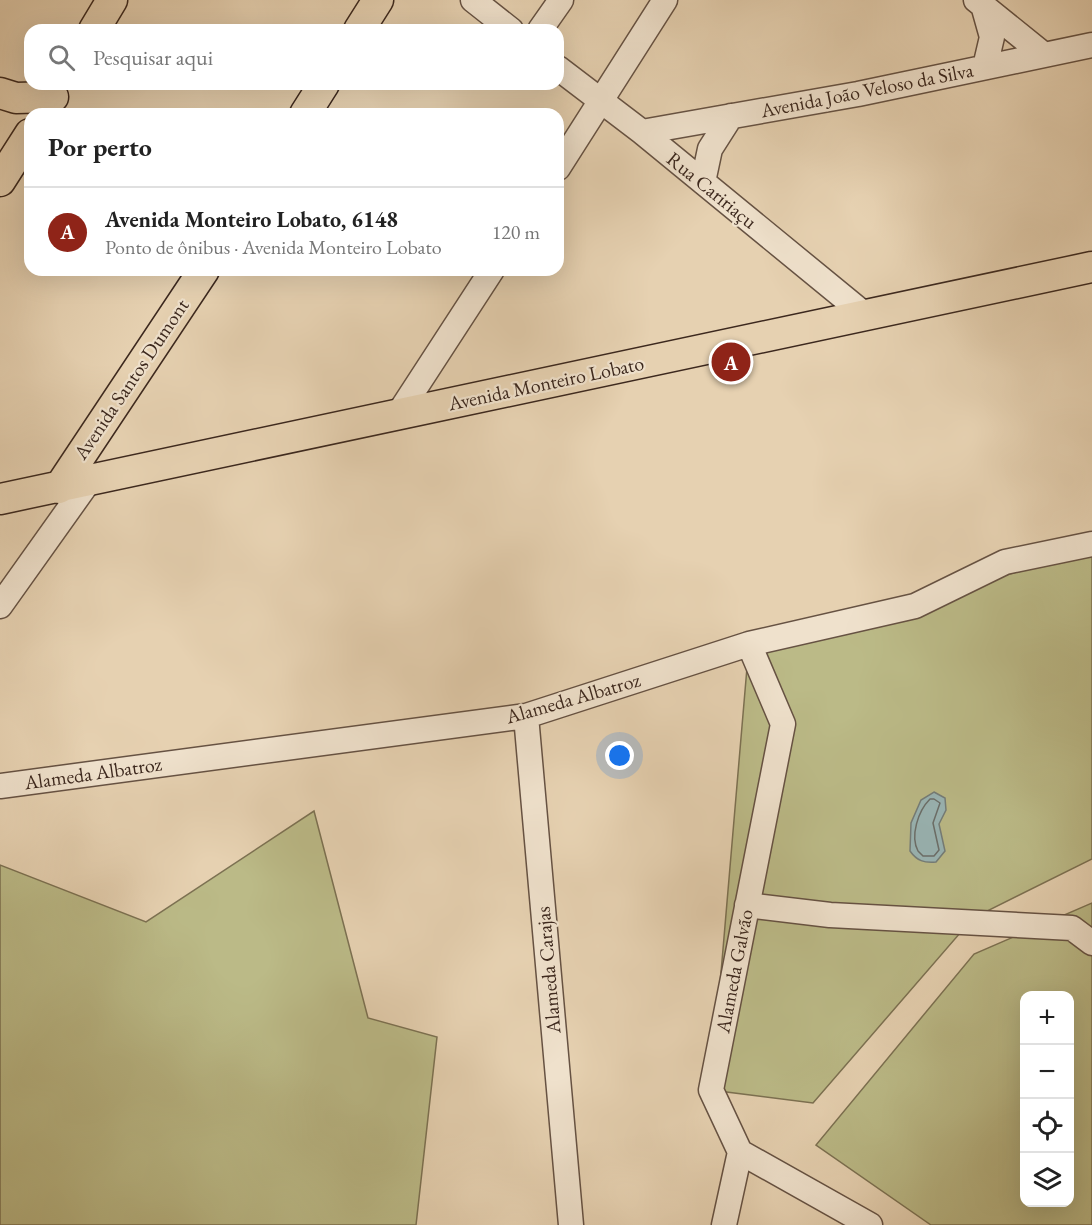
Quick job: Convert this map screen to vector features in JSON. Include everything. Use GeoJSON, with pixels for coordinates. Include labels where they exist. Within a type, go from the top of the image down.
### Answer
{"type":"FeatureCollection","features":[{"type":"Feature","properties":{"kind":"main road"},"geometry":{"type":"LineString","coordinates":[[98,24],[112,0]]}},
{"type":"Feature","properties":{"kind":"main road"},"geometry":{"type":"LineString","coordinates":[[363,24],[378,0]]}},
{"type":"Feature","properties":{"kind":"main road"},"geometry":{"type":"LineString","coordinates":[[309,108],[320,90]]}},
{"type":"Feature","properties":{"kind":"main road"},"geometry":{"type":"LineString","coordinates":[[0,93],[16,98],[52,98]]}},
{"type":"Feature","properties":{"kind":"main road"},"geometry":{"type":"LineString","coordinates":[[0,180],[24,143]]}},
{"type":"Feature","properties":{"kind":"main road","name":"Avenida Monteiro Lobato"},"geometry":{"type":"LineString","coordinates":[[0,499],[1092,267]]}},
{"type":"Feature","properties":{"kind":"main road","name":"Avenida Santos Dumont"},"geometry":{"type":"LineString","coordinates":[[59,488],[200,276]]}},
{"type":"Feature","properties":{"kind":"street"},"geometry":{"type":"LineString","coordinates":[[473,0],[503,24]]}},
{"type":"Feature","properties":{"kind":"street"},"geometry":{"type":"LineString","coordinates":[[544,24],[561,0]]}},
{"type":"Feature","properties":{"kind":"street"},"geometry":{"type":"LineString","coordinates":[[564,159],[665,0]]}},
{"type":"Feature","properties":{"kind":"street"},"geometry":{"type":"LineString","coordinates":[[979,3],[1043,54]]}},
{"type":"Feature","properties":{"kind":"street"},"geometry":{"type":"LineString","coordinates":[[979,3],[992,37],[985,67]]}},
{"type":"Feature","properties":{"kind":"street","name":"Avenida João Veloso da Silva"},"geometry":{"type":"LineString","coordinates":[[642,132],[731,117],[1092,45]]}},
{"type":"Feature","properties":{"kind":"street","name":"Rua Caririaçu"},"geometry":{"type":"LineString","coordinates":[[564,73],[642,132],[864,314]]}},
{"type":"Feature","properties":{"kind":"street"},"geometry":{"type":"LineString","coordinates":[[703,182],[710,149],[731,117]]}},
{"type":"Feature","properties":{"kind":"street"},"geometry":{"type":"LineString","coordinates":[[397,416],[488,276]]}},
{"type":"Feature","properties":{"kind":"street"},"geometry":{"type":"LineString","coordinates":[[0,606],[89,481]]}},
{"type":"Feature","properties":{"kind":"street","name":"Alameda Albatroz"},"geometry":{"type":"LineString","coordinates":[[0,786],[526,716],[749,644],[915,606],[1005,562],[1092,544]]}},
{"type":"Feature","properties":{"kind":"street","name":"Alameda Galvão"},"geometry":{"type":"LineString","coordinates":[[740,1152],[711,1090],[783,724],[749,644]]}},
{"type":"Feature","properties":{"kind":"street","name":"Alameda Carajas"},"geometry":{"type":"LineString","coordinates":[[526,716],[571,1225]]}},
{"type":"Feature","properties":{"kind":"street"},"geometry":{"type":"LineString","coordinates":[[747,905],[830,915],[1072,928],[1092,943]]}},
{"type":"Feature","properties":{"kind":"street"},"geometry":{"type":"LineString","coordinates":[[724,1225],[740,1152],[870,1225]]}},
{"type":"Feature","properties":{"kind":"shaded area"},"geometry":{"type":"Polygon","coordinates":[[[1092,552],[1092,859],[973,918],[813,1103],[711,1090],[749,644],[1092,552]]]}},
{"type":"Feature","properties":{"kind":"shaded area"},"geometry":{"type":"Polygon","coordinates":[[[314,811],[368,1018],[437,1037],[416,1225],[0,1225],[0,865],[146,922],[314,811]]]}},
{"type":"Feature","properties":{"kind":"shaded area"},"geometry":{"type":"Polygon","coordinates":[[[1092,903],[1092,1225],[931,1225],[816,1145],[974,954],[1092,903]]]}},
{"type":"Feature","properties":{"kind":"water"},"geometry":{"type":"Polygon","coordinates":[[[934,792],[945,798],[946,810],[939,824],[945,851],[936,862],[928,862],[921,861],[910,851],[911,823],[921,800],[934,792]]]}},
{"type":"Feature","properties":{"kind":"place","name":"Avenida Monteiro Lobato, 6148"},"geometry":{"type":"Point","coordinates":[731,362]}}]}
